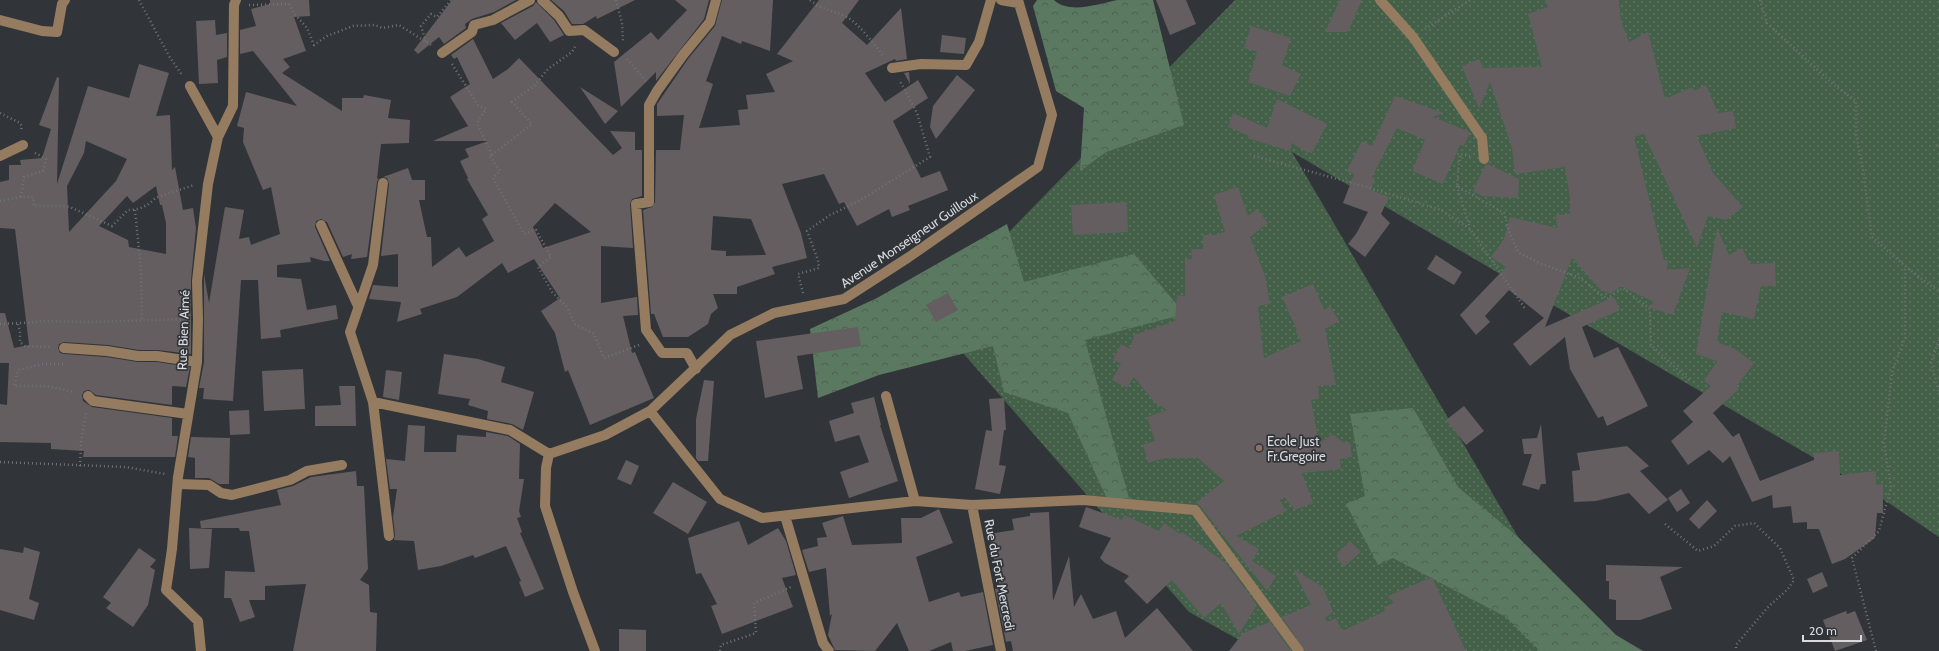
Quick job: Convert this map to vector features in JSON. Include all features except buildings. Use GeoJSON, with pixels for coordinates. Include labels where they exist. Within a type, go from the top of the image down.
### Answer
{"type":"FeatureCollection","features":[{"type":"Feature","properties":{"kind":"street"},"geometry":{"type":"LineString","coordinates":[[0,20],[42,31],[57,32],[62,4],[65,0]]}},
{"type":"Feature","properties":{"kind":"street"},"geometry":{"type":"LineString","coordinates":[[442,53],[472,32],[474,25],[493,20],[530,0]]}},
{"type":"Feature","properties":{"kind":"street"},"geometry":{"type":"LineString","coordinates":[[542,0],[559,16],[569,30],[584,30],[614,52]]}},
{"type":"Feature","properties":{"kind":"street"},"geometry":{"type":"LineString","coordinates":[[696,369],[687,353],[662,353],[646,330],[636,204],[649,202],[649,105],[657,91],[683,55],[710,22],[716,0]]}},
{"type":"Feature","properties":{"kind":"street"},"geometry":{"type":"LineString","coordinates":[[892,68],[921,64],[966,65],[979,42],[991,0]]}},
{"type":"Feature","properties":{"kind":"street"},"geometry":{"type":"LineString","coordinates":[[1001,0],[1018,1]]}},
{"type":"Feature","properties":{"kind":"street"},"geometry":{"type":"LineString","coordinates":[[1380,0],[1413,37],[1482,138],[1484,159]]}},
{"type":"Feature","properties":{"kind":"street","name":"Avenue Monseigneur Guilloux"},"geometry":{"type":"LineString","coordinates":[[549,454],[605,435],[650,411],[696,369],[730,335],[774,313],[844,299],[909,257],[1038,167],[1052,115],[1018,1]]}},
{"type":"Feature","properties":{"kind":"street","name":"Rue Bien Aimé"},"geometry":{"type":"LineString","coordinates":[[201,651],[198,621],[166,590],[172,549],[178,480],[197,362],[197,281],[208,184],[218,137],[232,106],[235,2]]}},
{"type":"Feature","properties":{"kind":"street"},"geometry":{"type":"LineString","coordinates":[[190,86],[218,137]]}},
{"type":"Feature","properties":{"kind":"street"},"geometry":{"type":"LineString","coordinates":[[0,156],[23,145]]}},
{"type":"Feature","properties":{"kind":"street"},"geometry":{"type":"LineString","coordinates":[[383,183],[372,265],[350,332],[372,402],[389,536]]}},
{"type":"Feature","properties":{"kind":"street"},"geometry":{"type":"LineString","coordinates":[[321,225],[358,306]]}},
{"type":"Feature","properties":{"kind":"street"},"geometry":{"type":"LineString","coordinates":[[64,348],[106,350],[138,356],[157,356],[197,362]]}},
{"type":"Feature","properties":{"kind":"street"},"geometry":{"type":"LineString","coordinates":[[88,396],[92,401],[188,414]]}},
{"type":"Feature","properties":{"kind":"street"},"geometry":{"type":"LineString","coordinates":[[886,396],[915,501]]}},
{"type":"Feature","properties":{"kind":"street"},"geometry":{"type":"LineString","coordinates":[[372,402],[510,430],[549,454],[546,468],[545,506],[573,592],[595,651]]}},
{"type":"Feature","properties":{"kind":"street"},"geometry":{"type":"LineString","coordinates":[[650,411],[720,499],[762,518],[915,501],[972,505],[1083,500],[1195,510],[1299,651]]}},
{"type":"Feature","properties":{"kind":"street"},"geometry":{"type":"LineString","coordinates":[[178,480],[209,485],[221,492],[232,495],[252,492],[290,480],[307,471],[342,465]]}},
{"type":"Feature","properties":{"kind":"street","name":"Rue du Fort Mercredi"},"geometry":{"type":"LineString","coordinates":[[972,505],[1001,651]]}},
{"type":"Feature","properties":{"kind":"street"},"geometry":{"type":"LineString","coordinates":[[785,516],[823,643],[829,651]]}},
{"type":"Feature","properties":{"kind":"path"},"geometry":{"type":"LineString","coordinates":[[139,0],[169,56],[190,86]]}},
{"type":"Feature","properties":{"kind":"path"},"geometry":{"type":"LineString","coordinates":[[426,42],[421,26],[431,14],[437,17],[450,0]]}},
{"type":"Feature","properties":{"kind":"path"},"geometry":{"type":"LineString","coordinates":[[808,306],[798,274],[819,268],[818,260],[807,231],[830,215],[859,201],[930,157],[917,113],[892,68],[874,44],[848,18],[821,9],[810,0]]}},
{"type":"Feature","properties":{"kind":"path"},"geometry":{"type":"LineString","coordinates":[[1413,37],[1470,0]]}},
{"type":"Feature","properties":{"kind":"path"},"geometry":{"type":"LineString","coordinates":[[1760,0],[1767,22],[1834,85],[1856,101],[1856,135],[1863,169],[1872,237],[1905,266],[1939,292]]}},
{"type":"Feature","properties":{"kind":"path"},"geometry":{"type":"LineString","coordinates":[[235,2],[289,4],[294,13],[307,28],[314,45],[327,36],[353,26],[375,25],[382,28],[399,25],[448,57],[478,105],[486,109],[477,123],[492,155],[490,156],[500,171],[493,178],[524,234],[536,230],[551,257],[538,267],[552,292],[567,308],[575,324],[594,334],[604,358],[639,345],[651,337]]}},
{"type":"Feature","properties":{"kind":"path"},"geometry":{"type":"LineString","coordinates":[[492,155],[532,124],[512,102],[534,86],[548,69],[572,52],[584,30]]}},
{"type":"Feature","properties":{"kind":"path"},"geometry":{"type":"LineString","coordinates":[[1484,159],[1460,154],[1457,186],[1470,229],[1526,310]]}},
{"type":"Feature","properties":{"kind":"path"},"geometry":{"type":"LineString","coordinates":[[1254,156],[1370,188],[1441,210],[1470,229]]}},
{"type":"Feature","properties":{"kind":"path"},"geometry":{"type":"LineString","coordinates":[[0,201],[21,197],[33,197],[34,206],[70,207],[112,226],[128,210],[135,210],[152,202],[155,198],[200,183],[208,184]]}},
{"type":"Feature","properties":{"kind":"path"},"geometry":{"type":"LineString","coordinates":[[1457,186],[1504,213],[1511,237],[1519,253],[1542,264],[1580,278],[1607,298],[1624,288],[1650,309],[1651,345],[1690,380]]}},
{"type":"Feature","properties":{"kind":"path"},"geometry":{"type":"LineString","coordinates":[[135,210],[141,270],[142,320]]}},
{"type":"Feature","properties":{"kind":"path"},"geometry":{"type":"LineString","coordinates":[[1876,651],[1852,558],[1880,531],[1891,487],[1884,443],[1892,372],[1905,338],[1905,266]]}},
{"type":"Feature","properties":{"kind":"path"},"geometry":{"type":"LineString","coordinates":[[0,324],[18,324],[37,322],[39,320],[90,322],[198,319]]}},
{"type":"Feature","properties":{"kind":"path"},"geometry":{"type":"LineString","coordinates":[[18,324],[20,331],[20,342],[25,346],[64,348],[63,364],[42,364],[18,370],[14,386],[47,386],[62,388],[88,396],[81,442],[80,466]]}},
{"type":"Feature","properties":{"kind":"path"},"geometry":{"type":"LineString","coordinates":[[1939,340],[1931,362],[1939,393]]}},
{"type":"Feature","properties":{"kind":"path"},"geometry":{"type":"LineString","coordinates":[[0,462],[126,467],[178,480]]}},
{"type":"Feature","properties":{"kind":"path"},"geometry":{"type":"LineString","coordinates":[[1665,524],[1698,551],[1714,546],[1735,526],[1754,523],[1780,548],[1794,580],[1788,589],[1769,606],[1736,645],[1736,651]]}},
{"type":"Feature","properties":{"kind":"path"},"geometry":{"type":"LineString","coordinates":[[720,651],[721,645],[756,633],[754,603],[804,582]]}},
{"type":"Feature","properties":{"kind":"green space"},"geometry":{"type":"Polygon","coordinates":[[[1037,0],[1054,0],[1068,7],[1085,7],[1118,0],[1153,0],[1184,125],[1106,152],[1080,171],[1084,108],[1056,91],[1033,6],[1037,0]]]}},
{"type":"Feature","properties":{"kind":"green space"},"geometry":{"type":"Polygon","coordinates":[[[1235,0],[1939,0],[1939,537],[1874,493],[1292,152],[1518,537],[1559,651],[1259,651],[1189,612],[929,314],[1235,0]]]}},
{"type":"Feature","properties":{"kind":"green space"},"geometry":{"type":"Polygon","coordinates":[[[1007,224],[1024,282],[1134,254],[1185,314],[1085,340],[1129,498],[1108,501],[1068,413],[1004,392],[993,346],[879,375],[818,398],[810,329],[877,298],[1007,224]]]}},
{"type":"Feature","properties":{"kind":"green space"},"geometry":{"type":"Polygon","coordinates":[[[1413,408],[1458,487],[1518,537],[1616,635],[1643,651],[1540,651],[1506,617],[1393,558],[1378,565],[1346,504],[1365,496],[1350,414],[1413,408]]]}},
{"type":"Feature","properties":{"kind":"place","name":"Ecole Just Fr.Gregoire"},"geometry":{"type":"Point","coordinates":[1259,448]}}]}
